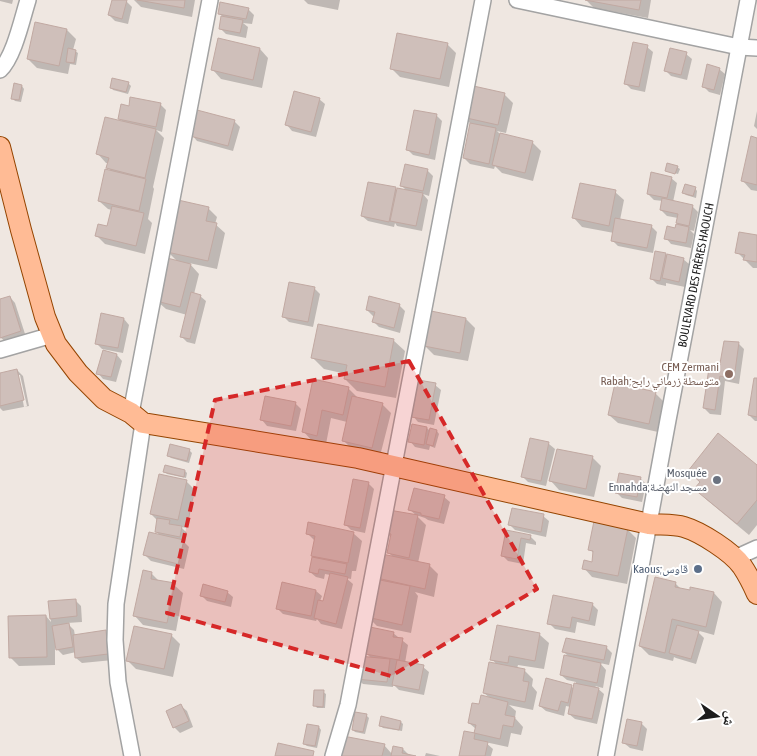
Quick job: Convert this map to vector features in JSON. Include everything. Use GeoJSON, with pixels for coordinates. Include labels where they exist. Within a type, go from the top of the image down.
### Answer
{"type":"FeatureCollection","features":[{"type":"Feature","properties":{"kind":"main road"},"geometry":{"type":"LineString","coordinates":[[0,147],[42,309],[52,335],[56,344],[78,373],[104,399],[137,418],[358,458],[649,524],[683,526],[723,548],[735,558],[742,566],[757,594]]}},
{"type":"Feature","properties":{"kind":"street"},"geometry":{"type":"LineString","coordinates":[[0,70],[11,53],[28,0]]}},
{"type":"Feature","properties":{"kind":"street"},"geometry":{"type":"LineString","coordinates":[[132,756],[118,682],[115,640],[116,604],[137,418],[210,0]]}},
{"type":"Feature","properties":{"kind":"street"},"geometry":{"type":"LineString","coordinates":[[333,756],[348,705],[483,0]]}},
{"type":"Feature","properties":{"kind":"street"},"geometry":{"type":"LineString","coordinates":[[517,0],[739,47],[757,48]]}},
{"type":"Feature","properties":{"kind":"street","name":"BOULEVARD DES FRÈRES HAOUCH"},"geometry":{"type":"LineString","coordinates":[[609,755],[649,524],[748,0]]}},
{"type":"Feature","properties":{"kind":"street"},"geometry":{"type":"LineString","coordinates":[[0,350],[52,335]]}},
{"type":"Feature","properties":{"kind":"street"},"geometry":{"type":"LineString","coordinates":[[735,558],[757,548]]}},
{"type":"Feature","properties":{"kind":"highlighted area"},"geometry":{"type":"Polygon","coordinates":[[[409,361],[537,589],[391,676],[167,613],[215,400],[409,361]]]}},
{"type":"Feature","properties":{"kind":"building"},"geometry":{"type":"Polygon","coordinates":[[[112,0],[127,0],[122,19],[108,15],[112,0]]]}},
{"type":"Feature","properties":{"kind":"building"},"geometry":{"type":"Polygon","coordinates":[[[137,0],[185,0],[184,8],[137,0]]]}},
{"type":"Feature","properties":{"kind":"building"},"geometry":{"type":"Polygon","coordinates":[[[585,0],[641,0],[639,10],[585,0]]]}},
{"type":"Feature","properties":{"kind":"building"},"geometry":{"type":"Polygon","coordinates":[[[220,2],[249,8],[246,19],[218,14],[220,2]]]}},
{"type":"Feature","properties":{"kind":"building"},"geometry":{"type":"Polygon","coordinates":[[[221,16],[243,20],[240,33],[219,29],[221,16]]]}},
{"type":"Feature","properties":{"kind":"building"},"geometry":{"type":"Polygon","coordinates":[[[35,22],[67,29],[59,66],[27,59],[35,22]]]}},
{"type":"Feature","properties":{"kind":"building"},"geometry":{"type":"Polygon","coordinates":[[[397,33],[448,43],[440,79],[390,69],[397,33]]]}},
{"type":"Feature","properties":{"kind":"building"},"geometry":{"type":"Polygon","coordinates":[[[218,38],[260,48],[253,80],[211,70],[218,38]]]}},
{"type":"Feature","properties":{"kind":"building"},"geometry":{"type":"Polygon","coordinates":[[[633,42],[648,45],[639,87],[624,84],[633,42]]]}},
{"type":"Feature","properties":{"kind":"building"},"geometry":{"type":"Polygon","coordinates":[[[68,48],[76,50],[74,63],[66,62],[68,48]]]}},
{"type":"Feature","properties":{"kind":"building"},"geometry":{"type":"Polygon","coordinates":[[[670,48],[687,52],[681,75],[664,71],[670,48]]]}},
{"type":"Feature","properties":{"kind":"building"},"geometry":{"type":"Polygon","coordinates":[[[707,64],[720,68],[714,90],[702,87],[707,64]]]}},
{"type":"Feature","properties":{"kind":"building"},"geometry":{"type":"Polygon","coordinates":[[[112,78],[129,82],[126,92],[110,88],[112,78]]]}},
{"type":"Feature","properties":{"kind":"building"},"geometry":{"type":"Polygon","coordinates":[[[14,83],[22,85],[19,100],[11,99],[14,83]]]}},
{"type":"Feature","properties":{"kind":"building"},"geometry":{"type":"Polygon","coordinates":[[[469,85],[505,93],[498,125],[462,117],[469,85]]]}},
{"type":"Feature","properties":{"kind":"building"},"geometry":{"type":"Polygon","coordinates":[[[294,91],[320,98],[311,132],[285,125],[294,91]]]}},
{"type":"Feature","properties":{"kind":"building"},"geometry":{"type":"Polygon","coordinates":[[[130,97],[161,103],[156,127],[118,119],[121,104],[129,106],[130,97]]]}},
{"type":"Feature","properties":{"kind":"building"},"geometry":{"type":"Polygon","coordinates":[[[197,110],[235,120],[228,146],[190,136],[197,110]]]}},
{"type":"Feature","properties":{"kind":"building"},"geometry":{"type":"Polygon","coordinates":[[[414,110],[437,114],[429,155],[406,150],[414,110]]]}},
{"type":"Feature","properties":{"kind":"building"},"geometry":{"type":"Polygon","coordinates":[[[105,117],[156,129],[145,178],[106,168],[109,158],[96,154],[105,117]]]}},
{"type":"Feature","properties":{"kind":"building"},"geometry":{"type":"Polygon","coordinates":[[[470,123],[496,128],[489,164],[463,158],[470,123]]]}},
{"type":"Feature","properties":{"kind":"building"},"geometry":{"type":"Polygon","coordinates":[[[500,133],[533,141],[525,173],[492,165],[500,133]]]}},
{"type":"Feature","properties":{"kind":"building"},"geometry":{"type":"Polygon","coordinates":[[[751,136],[757,138],[757,185],[741,181],[751,136]]]}},
{"type":"Feature","properties":{"kind":"building"},"geometry":{"type":"Polygon","coordinates":[[[667,163],[678,166],[675,174],[665,171],[667,163]]]}},
{"type":"Feature","properties":{"kind":"building"},"geometry":{"type":"Polygon","coordinates":[[[405,164],[428,169],[423,191],[400,186],[405,164]]]}},
{"type":"Feature","properties":{"kind":"building"},"geometry":{"type":"Polygon","coordinates":[[[105,169],[146,179],[139,211],[98,201],[105,169]]]}},
{"type":"Feature","properties":{"kind":"building"},"geometry":{"type":"Polygon","coordinates":[[[651,172],[672,177],[667,198],[647,194],[651,172]]]}},
{"type":"Feature","properties":{"kind":"building"},"geometry":{"type":"Polygon","coordinates":[[[368,182],[396,187],[389,222],[361,216],[368,182]]]}},
{"type":"Feature","properties":{"kind":"building"},"geometry":{"type":"Polygon","coordinates":[[[580,183],[616,190],[609,226],[572,218],[580,183]]]}},
{"type":"Feature","properties":{"kind":"building"},"geometry":{"type":"Polygon","coordinates":[[[685,184],[696,187],[693,196],[682,193],[685,184]]]}},
{"type":"Feature","properties":{"kind":"building"},"geometry":{"type":"Polygon","coordinates":[[[397,188],[423,193],[416,226],[390,221],[397,188]]]}},
{"type":"Feature","properties":{"kind":"building"},"geometry":{"type":"Polygon","coordinates":[[[662,198],[693,205],[689,226],[676,223],[678,214],[660,210],[662,198]]]}},
{"type":"Feature","properties":{"kind":"building"},"geometry":{"type":"Polygon","coordinates":[[[178,200],[209,207],[206,221],[217,223],[208,261],[167,252],[178,200]]]}},
{"type":"Feature","properties":{"kind":"building"},"geometry":{"type":"Polygon","coordinates":[[[112,206],[144,213],[136,246],[95,236],[98,224],[107,226],[112,206]]]}},
{"type":"Feature","properties":{"kind":"building"},"geometry":{"type":"Polygon","coordinates":[[[615,218],[652,225],[647,248],[611,241],[615,218]]]}},
{"type":"Feature","properties":{"kind":"building"},"geometry":{"type":"Polygon","coordinates":[[[676,224],[689,227],[686,243],[664,239],[667,226],[675,228],[676,224]]]}},
{"type":"Feature","properties":{"kind":"building"},"geometry":{"type":"Polygon","coordinates":[[[739,232],[757,235],[757,262],[743,260],[745,255],[735,253],[739,232]]]}},
{"type":"Feature","properties":{"kind":"building"},"geometry":{"type":"Polygon","coordinates":[[[655,251],[666,253],[660,281],[650,279],[655,251]]]}},
{"type":"Feature","properties":{"kind":"building"},"geometry":{"type":"Polygon","coordinates":[[[667,254],[684,258],[679,282],[662,278],[667,254]]]}},
{"type":"Feature","properties":{"kind":"building"},"geometry":{"type":"Polygon","coordinates":[[[167,258],[191,264],[180,307],[156,301],[167,258]]]}},
{"type":"Feature","properties":{"kind":"building"},"geometry":{"type":"Polygon","coordinates":[[[289,282],[315,287],[308,322],[282,317],[289,282]]]}},
{"type":"Feature","properties":{"kind":"building"},"geometry":{"type":"Polygon","coordinates":[[[191,292],[201,295],[190,339],[180,337],[191,292]]]}},
{"type":"Feature","properties":{"kind":"building"},"geometry":{"type":"Polygon","coordinates":[[[10,296],[21,331],[0,338],[0,299],[10,296]]]}},
{"type":"Feature","properties":{"kind":"building"},"geometry":{"type":"Polygon","coordinates":[[[369,296],[400,304],[394,328],[372,322],[375,312],[366,310],[369,296]]]}},
{"type":"Feature","properties":{"kind":"building"},"geometry":{"type":"Polygon","coordinates":[[[431,311],[466,318],[460,353],[424,346],[431,311]]]}},
{"type":"Feature","properties":{"kind":"building"},"geometry":{"type":"Polygon","coordinates":[[[101,313],[124,318],[118,348],[95,344],[101,313]]]}},
{"type":"Feature","properties":{"kind":"building"},"geometry":{"type":"Polygon","coordinates":[[[318,324],[394,339],[385,387],[344,379],[347,365],[311,358],[318,324]]]}},
{"type":"Feature","properties":{"kind":"building"},"geometry":{"type":"Polygon","coordinates":[[[724,341],[739,342],[734,379],[720,376],[715,410],[703,408],[709,368],[719,369],[724,341]]]}},
{"type":"Feature","properties":{"kind":"building"},"geometry":{"type":"Polygon","coordinates":[[[103,350],[117,354],[111,377],[96,374],[103,350]]]}},
{"type":"Feature","properties":{"kind":"building"},"geometry":{"type":"Polygon","coordinates":[[[17,369],[24,400],[0,406],[0,373],[17,369]]]}},
{"type":"Feature","properties":{"kind":"building"},"geometry":{"type":"Polygon","coordinates":[[[754,378],[757,378],[757,417],[748,415],[754,378]]]}},
{"type":"Feature","properties":{"kind":"building"},"geometry":{"type":"Polygon","coordinates":[[[313,379],[349,387],[343,415],[322,410],[317,436],[302,432],[313,379]]]}},
{"type":"Feature","properties":{"kind":"building"},"geometry":{"type":"Polygon","coordinates":[[[418,380],[436,383],[429,420],[411,417],[418,380]]]}},
{"type":"Feature","properties":{"kind":"building"},"geometry":{"type":"Polygon","coordinates":[[[615,383],[656,392],[649,424],[608,415],[615,383]]]}},
{"type":"Feature","properties":{"kind":"building"},"geometry":{"type":"Polygon","coordinates":[[[265,396],[296,402],[291,426],[260,420],[265,396]]]}},
{"type":"Feature","properties":{"kind":"building"},"geometry":{"type":"Polygon","coordinates":[[[352,396],[383,403],[372,448],[342,441],[352,396]]]}},
{"type":"Feature","properties":{"kind":"building"},"geometry":{"type":"Polygon","coordinates":[[[412,424],[427,427],[424,445],[408,442],[412,424]]]}},
{"type":"Feature","properties":{"kind":"building"},"geometry":{"type":"Polygon","coordinates":[[[430,428],[437,430],[433,446],[426,444],[430,428]]]}},
{"type":"Feature","properties":{"kind":"building","name":"Mosquée Ennahda;مسجد النهضة"},"geometry":{"type":"Polygon","coordinates":[[[718,433],[757,465],[757,500],[737,524],[694,489],[700,482],[688,471],[718,433]]]}},
{"type":"Feature","properties":{"kind":"building"},"geometry":{"type":"Polygon","coordinates":[[[530,438],[549,442],[541,481],[521,477],[530,438]]]}},
{"type":"Feature","properties":{"kind":"building"},"geometry":{"type":"Polygon","coordinates":[[[170,444],[190,449],[187,461],[167,456],[170,444]]]}},
{"type":"Feature","properties":{"kind":"building"},"geometry":{"type":"Polygon","coordinates":[[[557,449],[593,456],[586,489],[549,481],[557,449]]]}},
{"type":"Feature","properties":{"kind":"building"},"geometry":{"type":"Polygon","coordinates":[[[165,465],[185,470],[184,477],[163,472],[165,465]]]}},
{"type":"Feature","properties":{"kind":"building"},"geometry":{"type":"Polygon","coordinates":[[[619,473],[641,477],[637,497],[615,493],[619,473]]]}},
{"type":"Feature","properties":{"kind":"building"},"geometry":{"type":"Polygon","coordinates":[[[159,474],[187,480],[178,520],[150,514],[159,474]]]}},
{"type":"Feature","properties":{"kind":"building"},"geometry":{"type":"Polygon","coordinates":[[[353,479],[369,482],[360,528],[344,525],[353,479]]]}},
{"type":"Feature","properties":{"kind":"building"},"geometry":{"type":"Polygon","coordinates":[[[414,488],[445,495],[439,519],[408,510],[414,488]]]}},
{"type":"Feature","properties":{"kind":"building"},"geometry":{"type":"Polygon","coordinates":[[[512,508],[544,514],[541,532],[508,525],[512,508]]]}},
{"type":"Feature","properties":{"kind":"building"},"geometry":{"type":"Polygon","coordinates":[[[389,510],[418,515],[409,558],[387,553],[391,534],[385,532],[389,510]]]}},
{"type":"Feature","properties":{"kind":"building"},"geometry":{"type":"Polygon","coordinates":[[[157,518],[170,520],[169,524],[182,526],[180,537],[155,532],[157,518]]]}},
{"type":"Feature","properties":{"kind":"building"},"geometry":{"type":"Polygon","coordinates":[[[594,521],[628,528],[618,576],[582,569],[584,560],[592,562],[593,551],[588,550],[594,521]]]}},
{"type":"Feature","properties":{"kind":"building"},"geometry":{"type":"Polygon","coordinates":[[[308,522],[354,532],[348,563],[311,556],[315,536],[306,534],[308,522]]]}},
{"type":"Feature","properties":{"kind":"building"},"geometry":{"type":"Polygon","coordinates":[[[506,530],[531,535],[530,540],[521,538],[517,559],[501,556],[506,530]]]}},
{"type":"Feature","properties":{"kind":"building"},"geometry":{"type":"Polygon","coordinates":[[[149,532],[184,540],[178,564],[143,555],[149,532]]]}},
{"type":"Feature","properties":{"kind":"building"},"geometry":{"type":"Polygon","coordinates":[[[382,554],[430,564],[425,589],[377,578],[382,554]]]}},
{"type":"Feature","properties":{"kind":"building"},"geometry":{"type":"Polygon","coordinates":[[[312,557],[347,564],[345,574],[319,569],[318,574],[309,572],[312,557]]]}},
{"type":"Feature","properties":{"kind":"building"},"geometry":{"type":"Polygon","coordinates":[[[143,570],[152,572],[151,579],[175,583],[167,623],[133,616],[143,570]]]}},
{"type":"Feature","properties":{"kind":"building"},"geometry":{"type":"Polygon","coordinates":[[[330,573],[348,577],[336,624],[314,618],[318,600],[323,601],[330,573]]]}},
{"type":"Feature","properties":{"kind":"building"},"geometry":{"type":"Polygon","coordinates":[[[655,577],[676,582],[675,587],[690,590],[690,587],[714,592],[706,627],[672,619],[665,653],[639,646],[655,577]]]}},
{"type":"Feature","properties":{"kind":"building"},"geometry":{"type":"Polygon","coordinates":[[[375,579],[410,586],[402,625],[367,617],[375,579]]]}},
{"type":"Feature","properties":{"kind":"building"},"geometry":{"type":"Polygon","coordinates":[[[282,582],[316,590],[311,616],[276,609],[282,582]]]}},
{"type":"Feature","properties":{"kind":"building"},"geometry":{"type":"Polygon","coordinates":[[[203,584],[228,591],[225,602],[200,596],[203,584]]]}},
{"type":"Feature","properties":{"kind":"building"},"geometry":{"type":"Polygon","coordinates":[[[553,595],[593,603],[589,621],[572,617],[570,628],[547,624],[553,595]]]}},
{"type":"Feature","properties":{"kind":"building"},"geometry":{"type":"Polygon","coordinates":[[[76,599],[77,616],[50,619],[48,601],[76,599]]]}},
{"type":"Feature","properties":{"kind":"building"},"geometry":{"type":"Polygon","coordinates":[[[46,615],[47,657],[9,658],[8,616],[46,615]]]}},
{"type":"Feature","properties":{"kind":"building"},"geometry":{"type":"Polygon","coordinates":[[[69,623],[73,647],[56,650],[52,626],[69,623]]]}},
{"type":"Feature","properties":{"kind":"building"},"geometry":{"type":"Polygon","coordinates":[[[497,625],[540,633],[535,661],[509,656],[508,663],[490,660],[497,625]]]}},
{"type":"Feature","properties":{"kind":"building"},"geometry":{"type":"Polygon","coordinates":[[[677,625],[699,631],[691,659],[669,653],[677,625]]]}},
{"type":"Feature","properties":{"kind":"building"},"geometry":{"type":"Polygon","coordinates":[[[134,626],[172,634],[164,669],[126,661],[134,626]]]}},
{"type":"Feature","properties":{"kind":"building"},"geometry":{"type":"Polygon","coordinates":[[[370,627],[394,632],[393,637],[403,638],[399,660],[365,654],[370,627]]]}},
{"type":"Feature","properties":{"kind":"building"},"geometry":{"type":"Polygon","coordinates":[[[106,630],[108,654],[75,658],[73,635],[106,630]]]}},
{"type":"Feature","properties":{"kind":"building"},"geometry":{"type":"Polygon","coordinates":[[[566,638],[607,646],[604,660],[562,652],[566,638]]]}},
{"type":"Feature","properties":{"kind":"building"},"geometry":{"type":"Polygon","coordinates":[[[564,655],[601,663],[597,683],[560,675],[564,655]]]}},
{"type":"Feature","properties":{"kind":"building"},"geometry":{"type":"Polygon","coordinates":[[[359,656],[390,659],[387,682],[356,679],[359,656]]]}},
{"type":"Feature","properties":{"kind":"building"},"geometry":{"type":"Polygon","coordinates":[[[397,660],[424,665],[419,690],[392,685],[397,660]]]}},
{"type":"Feature","properties":{"kind":"building"},"geometry":{"type":"Polygon","coordinates":[[[489,662],[525,669],[523,681],[529,682],[525,702],[483,693],[489,662]]]}},
{"type":"Feature","properties":{"kind":"building"},"geometry":{"type":"Polygon","coordinates":[[[546,678],[572,685],[568,703],[561,701],[558,711],[539,706],[546,678]]]}},
{"type":"Feature","properties":{"kind":"building"},"geometry":{"type":"Polygon","coordinates":[[[574,683],[599,688],[592,719],[568,714],[574,683]]]}},
{"type":"Feature","properties":{"kind":"building"},"geometry":{"type":"Polygon","coordinates":[[[314,690],[324,690],[323,707],[313,706],[314,690]]]}},
{"type":"Feature","properties":{"kind":"building"},"geometry":{"type":"Polygon","coordinates":[[[481,695],[508,702],[505,715],[515,717],[513,727],[503,725],[500,739],[474,733],[476,725],[468,723],[472,703],[479,704],[481,695]]]}},
{"type":"Feature","properties":{"kind":"building"},"geometry":{"type":"Polygon","coordinates":[[[181,704],[189,721],[173,728],[166,711],[181,704]]]}},
{"type":"Feature","properties":{"kind":"building"},"geometry":{"type":"Polygon","coordinates":[[[355,712],[367,714],[363,732],[352,730],[355,712]]]}},
{"type":"Feature","properties":{"kind":"building"},"geometry":{"type":"Polygon","coordinates":[[[381,716],[401,721],[399,730],[379,726],[381,716]]]}},
{"type":"Feature","properties":{"kind":"building"},"geometry":{"type":"Polygon","coordinates":[[[627,719],[642,722],[637,746],[622,743],[627,719]]]}},
{"type":"Feature","properties":{"kind":"building"},"geometry":{"type":"Polygon","coordinates":[[[307,724],[319,726],[315,746],[303,744],[307,724]]]}},
{"type":"Feature","properties":{"kind":"building"},"geometry":{"type":"Polygon","coordinates":[[[464,731],[475,733],[474,739],[488,742],[485,756],[459,756],[464,731]]]}},
{"type":"Feature","properties":{"kind":"building"},"geometry":{"type":"Polygon","coordinates":[[[343,736],[385,744],[382,756],[339,756],[343,736]]]}},
{"type":"Feature","properties":{"kind":"building"},"geometry":{"type":"Polygon","coordinates":[[[278,743],[314,751],[313,756],[275,756],[278,743]]]}},
{"type":"Feature","properties":{"kind":"building"},"geometry":{"type":"Polygon","coordinates":[[[393,746],[403,748],[402,753],[416,756],[391,756],[393,746]]]}},
{"type":"Feature","properties":{"kind":"place","name":"CEM Zermani Rabah;متوسطة زرماني رابح"},"geometry":{"type":"Point","coordinates":[729,374]}},
{"type":"Feature","properties":{"kind":"place","name":"Mosquée Ennahda;مسجد النهضة"},"geometry":{"type":"Point","coordinates":[717,480]}},
{"type":"Feature","properties":{"kind":"place","name":"Kaous;قاوس"},"geometry":{"type":"Point","coordinates":[698,569]}}]}
